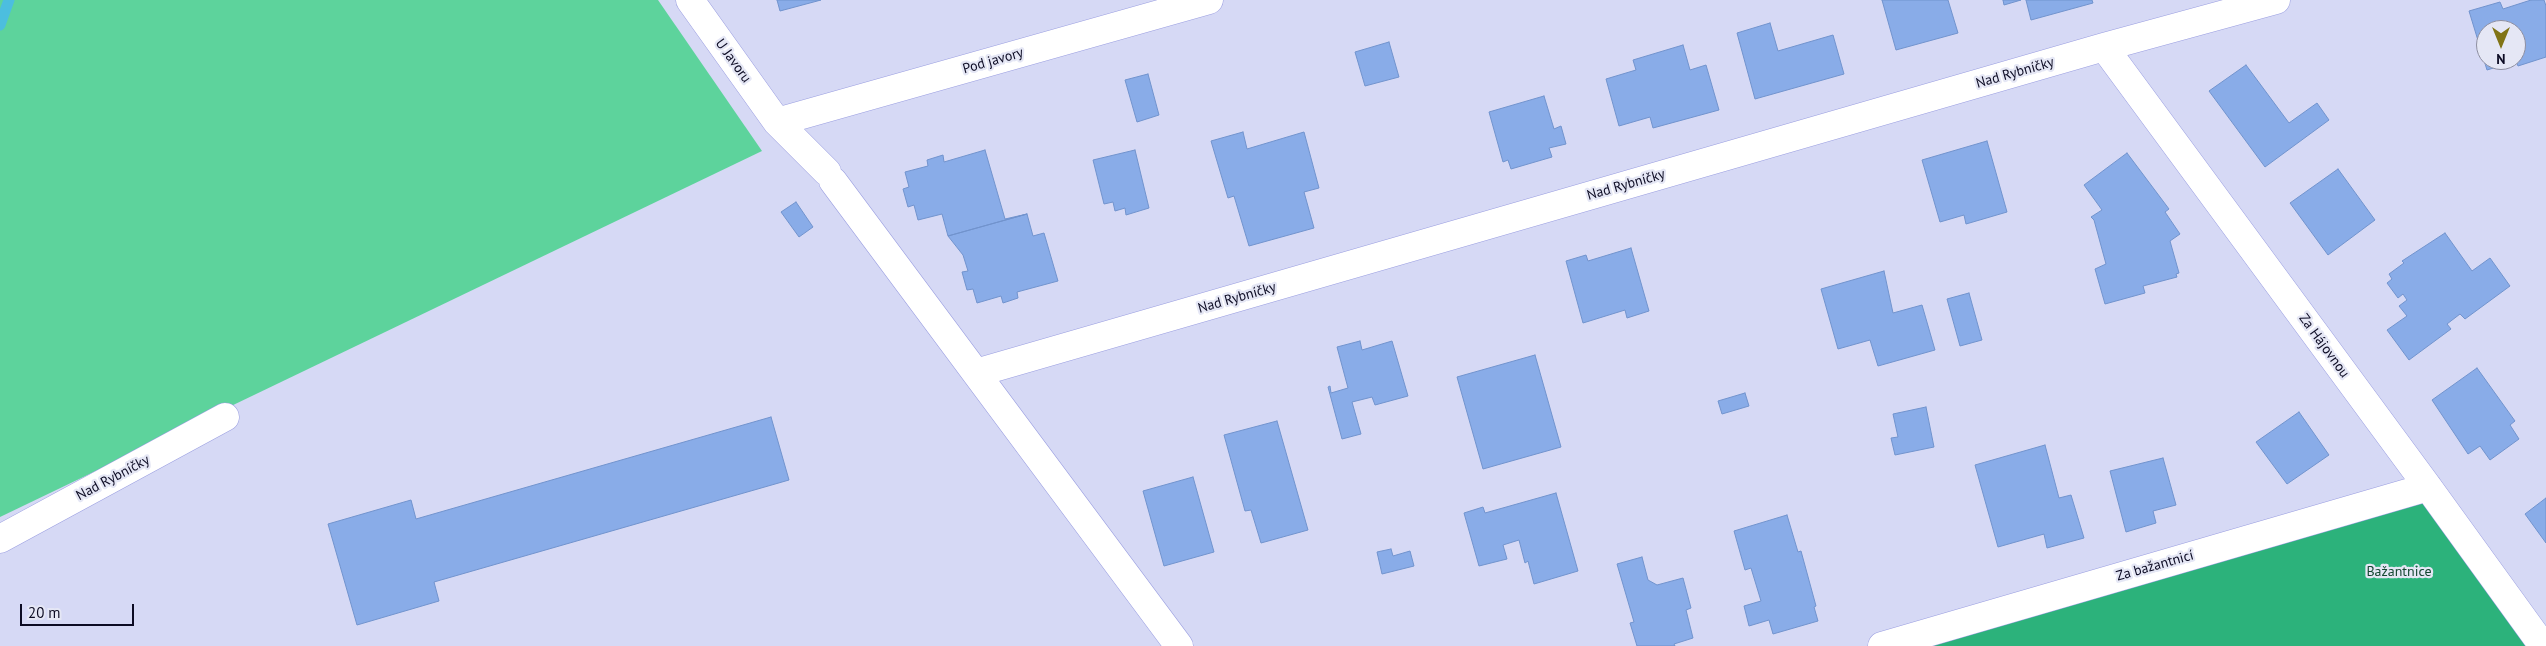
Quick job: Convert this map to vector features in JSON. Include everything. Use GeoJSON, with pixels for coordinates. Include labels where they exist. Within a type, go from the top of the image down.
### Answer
{"type":"FeatureCollection","features":[{"type":"Feature","properties":{"kind":"street","name":"U Javoru"},"geometry":{"type":"LineString","coordinates":[[690,0],[777,122],[830,176],[1179,646]]}},
{"type":"Feature","properties":{"kind":"street","name":"Pod javory"},"geometry":{"type":"LineString","coordinates":[[777,122],[1209,0]]}},
{"type":"Feature","properties":{"kind":"street","name":"Nad Rybníčky"},"geometry":{"type":"LineString","coordinates":[[976,373],[2104,47],[2276,0]]}},
{"type":"Feature","properties":{"kind":"street","name":"Za Hájovnou"},"geometry":{"type":"LineString","coordinates":[[2104,47],[2428,486],[2543,646]]}},
{"type":"Feature","properties":{"kind":"street","name":"Nad Rybníčky"},"geometry":{"type":"LineString","coordinates":[[0,538],[225,418]]}},
{"type":"Feature","properties":{"kind":"street","name":"Za bažantnicí"},"geometry":{"type":"LineString","coordinates":[[1882,646],[2428,486]]}},
{"type":"Feature","properties":{"kind":"green space"},"geometry":{"type":"Polygon","coordinates":[[[0,0],[658,0],[762,151],[0,517],[0,0]]]}},
{"type":"Feature","properties":{"kind":"green space","name":"Bažantnice"},"geometry":{"type":"Polygon","coordinates":[[[2428,487],[2543,646],[1882,646],[2428,487]]]}},
{"type":"Feature","properties":{"kind":"building"},"geometry":{"type":"Polygon","coordinates":[[[777,0],[821,0],[780,11],[777,0]]]}},
{"type":"Feature","properties":{"kind":"building"},"geometry":{"type":"Polygon","coordinates":[[[1882,0],[1948,0],[1958,33],[1896,50],[1882,0]]]}},
{"type":"Feature","properties":{"kind":"building"},"geometry":{"type":"Polygon","coordinates":[[[2003,0],[2021,0],[2004,5],[2003,0]]]}},
{"type":"Feature","properties":{"kind":"building"},"geometry":{"type":"Polygon","coordinates":[[[2026,0],[2092,0],[2093,3],[2031,20],[2026,0]]]}},
{"type":"Feature","properties":{"kind":"building"},"geometry":{"type":"Polygon","coordinates":[[[2531,0],[2544,0],[2546,6],[2546,57],[2526,63],[2526,20],[2476,20],[2476,34],[2469,11],[2500,2],[2503,9],[2531,0]]]}},
{"type":"Feature","properties":{"kind":"building"},"geometry":{"type":"Polygon","coordinates":[[[1770,23],[1778,51],[1833,35],[1844,74],[1755,99],[1737,33],[1770,23]]]}},
{"type":"Feature","properties":{"kind":"building"},"geometry":{"type":"Polygon","coordinates":[[[1389,42],[1399,77],[1365,86],[1355,52],[1389,42]]]}},
{"type":"Feature","properties":{"kind":"building"},"geometry":{"type":"Polygon","coordinates":[[[1683,45],[1690,70],[1706,65],[1719,110],[1653,128],[1650,117],[1619,126],[1606,79],[1636,70],[1633,60],[1683,45]]]}},
{"type":"Feature","properties":{"kind":"building"},"geometry":{"type":"Polygon","coordinates":[[[2246,65],[2289,123],[2317,103],[2329,120],[2265,167],[2209,91],[2246,65]]]}},
{"type":"Feature","properties":{"kind":"building"},"geometry":{"type":"Polygon","coordinates":[[[1148,74],[1159,115],[1137,122],[1125,80],[1148,74]]]}},
{"type":"Feature","properties":{"kind":"building"},"geometry":{"type":"Polygon","coordinates":[[[1544,96],[1554,129],[1561,126],[1566,144],[1549,148],[1552,157],[1511,169],[1508,160],[1503,162],[1489,112],[1544,96]]]}},
{"type":"Feature","properties":{"kind":"building"},"geometry":{"type":"Polygon","coordinates":[[[1243,132],[1247,149],[1304,132],[1319,188],[1304,192],[1314,228],[1249,246],[1234,196],[1228,198],[1211,141],[1243,132]]]}},
{"type":"Feature","properties":{"kind":"building"},"geometry":{"type":"Polygon","coordinates":[[[1987,141],[2007,212],[1966,224],[1964,215],[1940,222],[1922,160],[1987,141]]]}},
{"type":"Feature","properties":{"kind":"building"},"geometry":{"type":"Polygon","coordinates":[[[985,150],[1005,219],[1027,214],[948,236],[942,214],[918,220],[914,205],[908,207],[903,189],[909,187],[905,172],[928,166],[927,160],[943,155],[944,162],[985,150]]]}},
{"type":"Feature","properties":{"kind":"building"},"geometry":{"type":"Polygon","coordinates":[[[1135,150],[1149,208],[1126,215],[1125,208],[1115,211],[1113,202],[1104,204],[1093,160],[1135,150]]]}},
{"type":"Feature","properties":{"kind":"building"},"geometry":{"type":"Polygon","coordinates":[[[2127,153],[2169,209],[2165,212],[2180,234],[2170,241],[2179,273],[2176,274],[2177,277],[2143,286],[2145,293],[2105,304],[2095,269],[2106,264],[2094,220],[2091,217],[2102,210],[2084,185],[2127,153]]]}},
{"type":"Feature","properties":{"kind":"building"},"geometry":{"type":"Polygon","coordinates":[[[2338,169],[2375,220],[2328,255],[2290,203],[2338,169]]]}},
{"type":"Feature","properties":{"kind":"building"},"geometry":{"type":"Polygon","coordinates":[[[796,202],[813,227],[799,237],[781,212],[796,202]]]}},
{"type":"Feature","properties":{"kind":"building"},"geometry":{"type":"Polygon","coordinates":[[[1027,214],[1033,236],[1044,233],[1058,281],[1017,292],[1018,298],[1003,303],[1001,296],[977,303],[973,289],[967,290],[962,272],[968,271],[963,255],[948,236],[1027,214]]]}},
{"type":"Feature","properties":{"kind":"building"},"geometry":{"type":"Polygon","coordinates":[[[2445,233],[2472,271],[2490,258],[2510,286],[2465,319],[2460,314],[2447,324],[2451,329],[2409,360],[2387,330],[2407,316],[2399,306],[2407,300],[2403,294],[2398,298],[2387,283],[2392,279],[2389,274],[2404,263],[2402,261],[2445,233]]]}},
{"type":"Feature","properties":{"kind":"building"},"geometry":{"type":"Polygon","coordinates":[[[1631,248],[1649,311],[1627,318],[1625,310],[1583,323],[1566,261],[1586,255],[1588,261],[1631,248]]]}},
{"type":"Feature","properties":{"kind":"building"},"geometry":{"type":"Polygon","coordinates":[[[1884,271],[1893,313],[1922,305],[1935,350],[1878,366],[1870,340],[1838,349],[1821,289],[1884,271]]]}},
{"type":"Feature","properties":{"kind":"building"},"geometry":{"type":"Polygon","coordinates":[[[1969,293],[1982,340],[1960,346],[1947,299],[1969,293]]]}},
{"type":"Feature","properties":{"kind":"building"},"geometry":{"type":"Polygon","coordinates":[[[1360,341],[1362,350],[1392,341],[1408,396],[1375,405],[1372,397],[1352,402],[1361,434],[1342,439],[1328,387],[1330,386],[1331,393],[1348,388],[1337,347],[1360,341]]]}},
{"type":"Feature","properties":{"kind":"building"},"geometry":{"type":"Polygon","coordinates":[[[1535,355],[1561,447],[1483,469],[1457,377],[1535,355]]]}},
{"type":"Feature","properties":{"kind":"building"},"geometry":{"type":"Polygon","coordinates":[[[2477,368],[2515,421],[2510,425],[2519,439],[2490,460],[2480,446],[2468,454],[2432,400],[2477,368]]]}},
{"type":"Feature","properties":{"kind":"building"},"geometry":{"type":"Polygon","coordinates":[[[1745,393],[1749,406],[1722,414],[1718,401],[1745,393]]]}},
{"type":"Feature","properties":{"kind":"building"},"geometry":{"type":"Polygon","coordinates":[[[1926,407],[1934,447],[1895,455],[1891,438],[1898,437],[1893,414],[1926,407]]]}},
{"type":"Feature","properties":{"kind":"building"},"geometry":{"type":"Polygon","coordinates":[[[2299,412],[2329,455],[2287,484],[2256,442],[2299,412]]]}},
{"type":"Feature","properties":{"kind":"building"},"geometry":{"type":"Polygon","coordinates":[[[771,417],[789,480],[434,582],[439,601],[357,625],[328,524],[411,500],[416,519],[771,417]]]}},
{"type":"Feature","properties":{"kind":"building"},"geometry":{"type":"Polygon","coordinates":[[[1277,421],[1308,530],[1261,543],[1251,510],[1245,511],[1224,435],[1277,421]]]}},
{"type":"Feature","properties":{"kind":"building"},"geometry":{"type":"Polygon","coordinates":[[[2045,445],[2059,498],[2071,495],[2084,538],[2047,548],[2044,534],[1998,547],[1975,465],[2045,445]]]}},
{"type":"Feature","properties":{"kind":"building"},"geometry":{"type":"Polygon","coordinates":[[[2163,458],[2176,505],[2153,511],[2156,523],[2126,532],[2110,471],[2163,458]]]}},
{"type":"Feature","properties":{"kind":"building"},"geometry":{"type":"Polygon","coordinates":[[[1193,477],[1214,552],[1164,566],[1143,491],[1193,477]]]}},
{"type":"Feature","properties":{"kind":"building"},"geometry":{"type":"Polygon","coordinates":[[[1556,493],[1578,571],[1534,584],[1528,561],[1525,563],[1519,540],[1503,545],[1507,559],[1479,566],[1464,513],[1483,507],[1485,513],[1556,493]]]}},
{"type":"Feature","properties":{"kind":"building"},"geometry":{"type":"Polygon","coordinates":[[[2546,498],[2546,543],[2525,514],[2546,498]]]}},
{"type":"Feature","properties":{"kind":"building"},"geometry":{"type":"Polygon","coordinates":[[[1787,515],[1798,552],[1801,551],[1816,606],[1814,607],[1818,621],[1773,634],[1769,620],[1749,626],[1744,606],[1761,601],[1751,568],[1745,570],[1734,531],[1787,515]]]}},
{"type":"Feature","properties":{"kind":"building"},"geometry":{"type":"Polygon","coordinates":[[[1391,549],[1393,556],[1410,551],[1414,566],[1382,574],[1377,552],[1391,549]]]}},
{"type":"Feature","properties":{"kind":"building"},"geometry":{"type":"Polygon","coordinates":[[[1642,557],[1648,580],[1657,585],[1683,578],[1691,608],[1686,610],[1693,638],[1674,644],[1675,646],[1637,646],[1630,623],[1634,622],[1617,564],[1642,557]]]}},
{"type":"Feature","properties":{"kind":"waterway"},"geometry":{"type":"LineString","coordinates":[[0,25],[9,0]]}}]}
